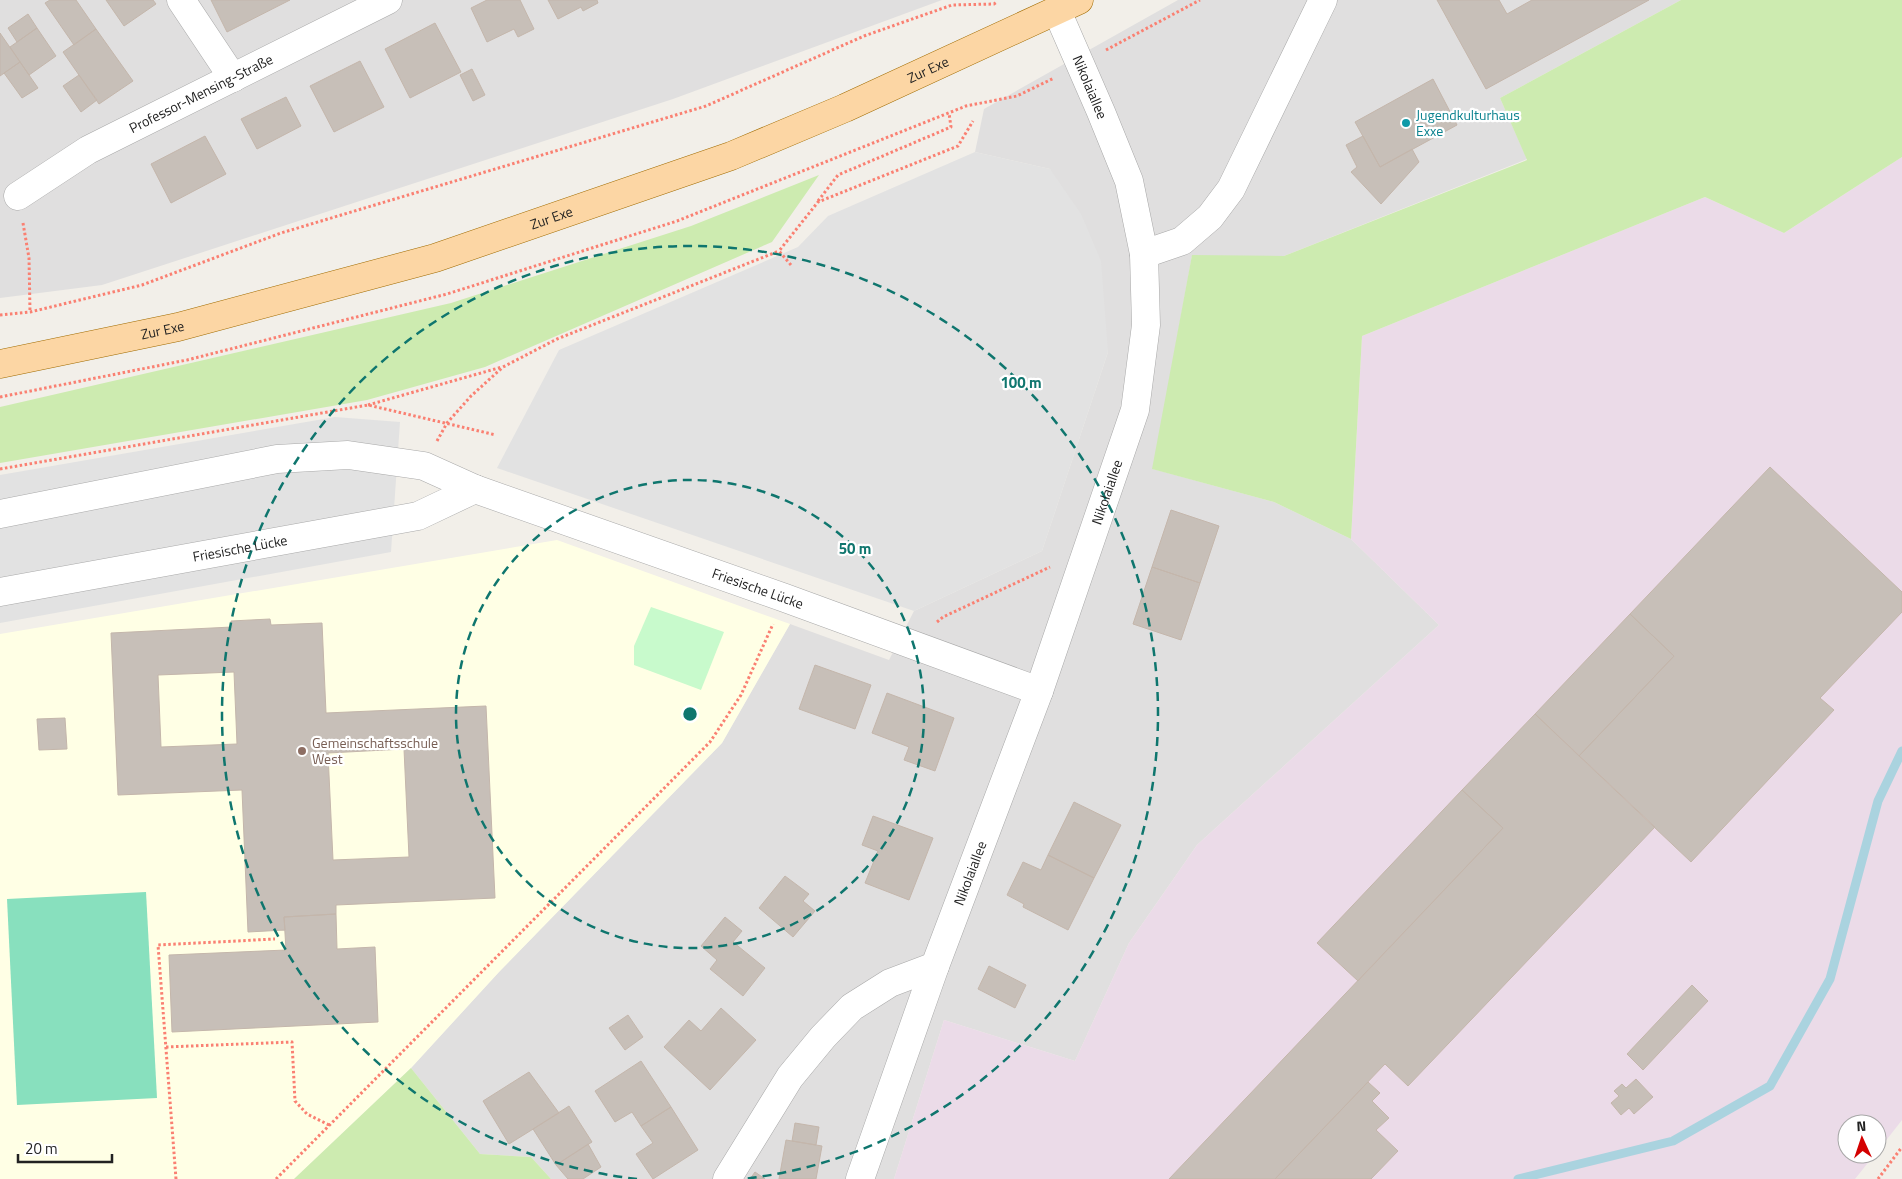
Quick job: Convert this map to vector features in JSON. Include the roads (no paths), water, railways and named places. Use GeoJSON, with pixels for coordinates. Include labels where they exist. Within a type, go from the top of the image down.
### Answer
{"type":"FeatureCollection","features":[{"type":"Feature","properties":{"kind":"main road","name":"Zur Exe"},"geometry":{"type":"LineString","coordinates":[[0,364],[178,327],[435,258],[731,156],[844,108],[1068,5]]}},
{"type":"Feature","properties":{"kind":"street"},"geometry":{"type":"LineString","coordinates":[[180,0],[233,78]]}},
{"type":"Feature","properties":{"kind":"street","name":"Professor-Mensing-Straße"},"geometry":{"type":"LineString","coordinates":[[18,196],[88,150],[388,0]]}},
{"type":"Feature","properties":{"kind":"street"},"geometry":{"type":"LineString","coordinates":[[1144,254],[1182,241],[1210,217],[1231,189],[1323,0]]}},
{"type":"Feature","properties":{"kind":"street","name":"Nikolaiallee"},"geometry":{"type":"LineString","coordinates":[[860,1179],[935,966],[1039,691],[1135,410],[1146,325],[1144,254],[1129,181],[1080,64],[1068,5]]}},
{"type":"Feature","properties":{"kind":"street","name":"Friesische Lücke"},"geometry":{"type":"LineString","coordinates":[[0,514],[277,459],[348,455],[424,466],[475,489],[784,598],[1039,691]]}},
{"type":"Feature","properties":{"kind":"street","name":"Friesische Lücke"},"geometry":{"type":"LineString","coordinates":[[0,592],[418,516],[475,489]]}},
{"type":"Feature","properties":{"kind":"street"},"geometry":{"type":"LineString","coordinates":[[727,1179],[790,1077],[823,1037],[852,1007],[890,983],[935,966]]}},
{"type":"Feature","properties":{"kind":"waterway"},"geometry":{"type":"LineString","coordinates":[[1518,1179],[1673,1141],[1770,1086],[1830,979],[1878,801],[1902,751]]}},
{"type":"Feature","properties":{"kind":"place","name":"Jugendkulturhaus Exxe"},"geometry":{"type":"Point","coordinates":[1406,123]}},
{"type":"Feature","properties":{"kind":"place","name":"Gemeinschaftsschule West"},"geometry":{"type":"Point","coordinates":[302,751]}}]}
